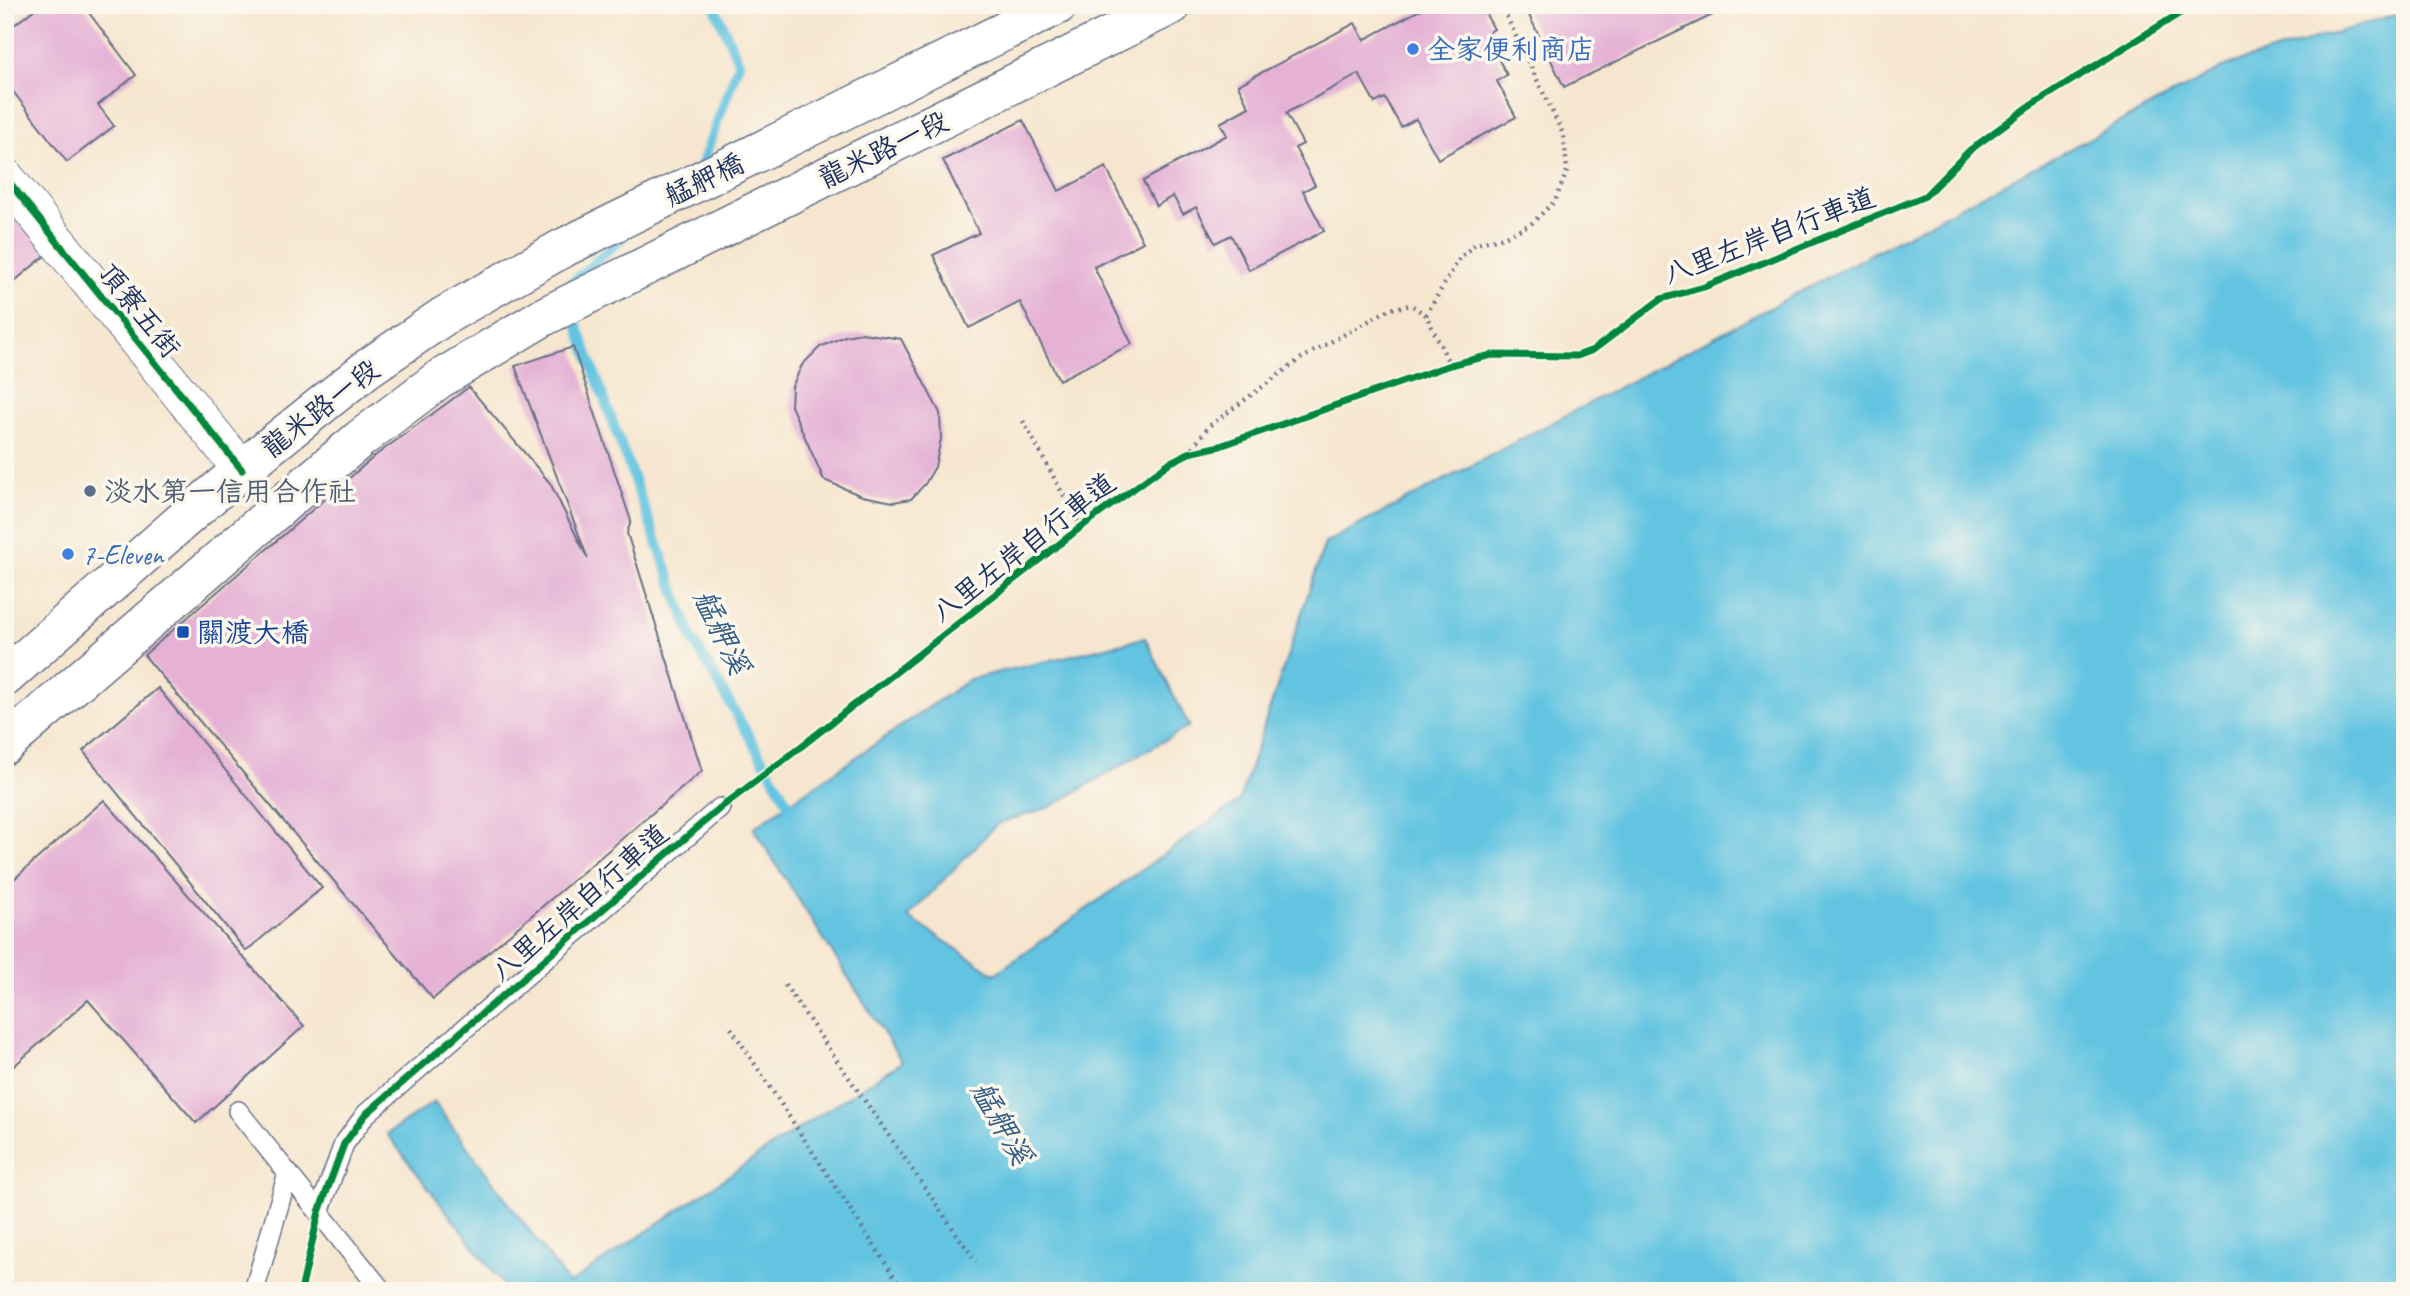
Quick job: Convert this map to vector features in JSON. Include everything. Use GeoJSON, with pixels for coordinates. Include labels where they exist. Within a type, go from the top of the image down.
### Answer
{"type":"FeatureCollection","features":[{"type":"Feature","properties":{"kind":"main road","name":"龍米路一段"},"geometry":{"type":"LineString","coordinates":[[847,109],[1058,5]]}},
{"type":"Feature","properties":{"kind":"main road","name":"龍米路一段"},"geometry":{"type":"LineString","coordinates":[[8,737],[360,439],[438,380],[543,317],[1172,5]]}},
{"type":"Feature","properties":{"kind":"main road","name":"艋舺橋"},"geometry":{"type":"LineString","coordinates":[[561,249],[847,109]]}},
{"type":"Feature","properties":{"kind":"main road","name":"龍米路一段"},"geometry":{"type":"LineString","coordinates":[[5,677],[242,470],[368,368],[444,316],[561,249]]}},
{"type":"Feature","properties":{"kind":"street","name":"頂寮五街"},"geometry":{"type":"LineString","coordinates":[[5,177],[242,470]]}},
{"type":"Feature","properties":{"kind":"lane","name":"頂寮五街"},"geometry":{"type":"LineString","coordinates":[[242,470],[275,511]]}},
{"type":"Feature","properties":{"kind":"lane","name":"八里左岸自行車道"},"geometry":{"type":"LineString","coordinates":[[319,1212],[344,1144],[366,1114],[720,808]]}},
{"type":"Feature","properties":{"kind":"lane"},"geometry":{"type":"LineString","coordinates":[[238,1111],[382,1291]]}},
{"type":"Feature","properties":{"kind":"lane"},"geometry":{"type":"LineString","coordinates":[[254,1291],[288,1173]]}},
{"type":"Feature","properties":{"kind":"path"},"geometry":{"type":"LineString","coordinates":[[1426,315],[1460,258],[1475,244],[1504,237],[1531,224],[1555,201],[1567,171],[1564,136],[1502,5]]}},
{"type":"Feature","properties":{"kind":"path"},"geometry":{"type":"LineString","coordinates":[[1189,453],[1208,427],[1300,359],[1390,309],[1411,305],[1426,315],[1451,365]]}},
{"type":"Feature","properties":{"kind":"path"},"geometry":{"type":"LineString","coordinates":[[1438,370],[1461,363]]}},
{"type":"Feature","properties":{"kind":"path"},"geometry":{"type":"LineString","coordinates":[[1023,421],[1081,527]]}},
{"type":"Feature","properties":{"kind":"path"},"geometry":{"type":"LineString","coordinates":[[1179,458],[1199,451]]}},
{"type":"Feature","properties":{"kind":"path"},"geometry":{"type":"LineString","coordinates":[[785,985],[976,1262]]}},
{"type":"Feature","properties":{"kind":"path"},"geometry":{"type":"LineString","coordinates":[[731,1028],[904,1291]]}},
{"type":"Feature","properties":{"kind":"water"},"geometry":{"type":"Polygon","coordinates":[[[2405,12],[2405,1291],[508,1291],[387,1134],[434,1102],[569,1284],[799,1128],[902,1062],[753,828],[970,679],[1145,638],[1189,726],[1050,807],[997,824],[908,917],[995,974],[1239,801],[1325,543],[2228,65],[2405,12]]]}},
{"type":"Feature","properties":{"kind":"building"},"geometry":{"type":"Polygon","coordinates":[[[40,5],[83,5],[136,75],[98,105],[114,126],[67,162],[5,81],[5,32],[40,5]]]}},
{"type":"Feature","properties":{"kind":"building"},"geometry":{"type":"Polygon","coordinates":[[[1429,5],[1494,5],[1484,11],[1494,29],[1485,34],[1507,75],[1497,81],[1516,117],[1438,159],[1416,119],[1401,127],[1385,98],[1375,103],[1359,74],[1286,113],[1303,144],[1295,148],[1315,185],[1303,191],[1324,231],[1249,270],[1231,235],[1215,243],[1196,207],[1183,214],[1173,196],[1156,206],[1143,181],[1227,135],[1220,123],[1249,107],[1238,85],[1355,23],[1364,40],[1429,5]]]}},
{"type":"Feature","properties":{"kind":"building"},"geometry":{"type":"Polygon","coordinates":[[[1524,5],[1733,5],[1564,87],[1524,5]]]}},
{"type":"Feature","properties":{"kind":"building"},"geometry":{"type":"Polygon","coordinates":[[[1023,120],[1059,191],[1106,167],[1143,242],[1094,267],[1132,344],[1059,380],[1020,302],[969,328],[933,255],[979,233],[943,160],[1023,120]]]}},
{"type":"Feature","properties":{"kind":"building"},"geometry":{"type":"Polygon","coordinates":[[[5,204],[47,254],[5,289],[5,204]]]}},
{"type":"Feature","properties":{"kind":"building"},"geometry":{"type":"Polygon","coordinates":[[[862,333],[901,339],[940,413],[941,439],[935,467],[925,484],[911,499],[893,502],[862,496],[824,480],[791,406],[792,387],[802,365],[820,347],[845,336],[862,333]]]}},
{"type":"Feature","properties":{"kind":"building"},"geometry":{"type":"Polygon","coordinates":[[[573,347],[631,521],[627,533],[702,771],[433,999],[144,655],[376,455],[469,387],[550,483],[588,559],[515,366],[573,347]]]}},
{"type":"Feature","properties":{"kind":"building"},"geometry":{"type":"Polygon","coordinates":[[[158,688],[322,888],[246,951],[83,751],[158,688]]]}},
{"type":"Feature","properties":{"kind":"building"},"geometry":{"type":"Polygon","coordinates":[[[104,800],[304,1026],[196,1123],[88,1000],[5,1074],[5,887],[104,800]]]}},
{"type":"Feature","properties":{"kind":"waterway","name":"艋舺溪"},"geometry":{"type":"LineString","coordinates":[[700,169],[739,63],[714,5]]}},
{"type":"Feature","properties":{"kind":"waterway","name":"艋舺溪"},"geometry":{"type":"LineString","coordinates":[[567,287],[625,235]]}},
{"type":"Feature","properties":{"kind":"waterway","name":"艋舺溪"},"geometry":{"type":"LineString","coordinates":[[572,311],[692,638],[796,817]]}},
{"type":"Feature","properties":{"kind":"cycle path"},"geometry":{"type":"LineString","coordinates":[[301,1291],[319,1212],[344,1144],[366,1114],[720,808],[1081,527],[1169,463],[1189,453],[1220,446],[1450,365],[1492,355],[1577,356],[1593,350],[1661,299],[1704,287],[1925,196],[1970,150],[2027,108],[2193,5]]}},
{"type":"Feature","properties":{"kind":"cycle path"},"geometry":{"type":"LineString","coordinates":[[5,177],[242,470]]}},
{"type":"Feature","properties":{"kind":"place","name":"全家便利商店"},"geometry":{"type":"Point","coordinates":[1413,49]}},
{"type":"Feature","properties":{"kind":"place","name":"淡水第一信用合作社"},"geometry":{"type":"Point","coordinates":[90,491]}},
{"type":"Feature","properties":{"kind":"place","name":"7-Eleven"},"geometry":{"type":"Point","coordinates":[68,554]}},
{"type":"Feature","properties":{"kind":"place","name":"關渡大橋"},"geometry":{"type":"Point","coordinates":[183,632]}}]}
